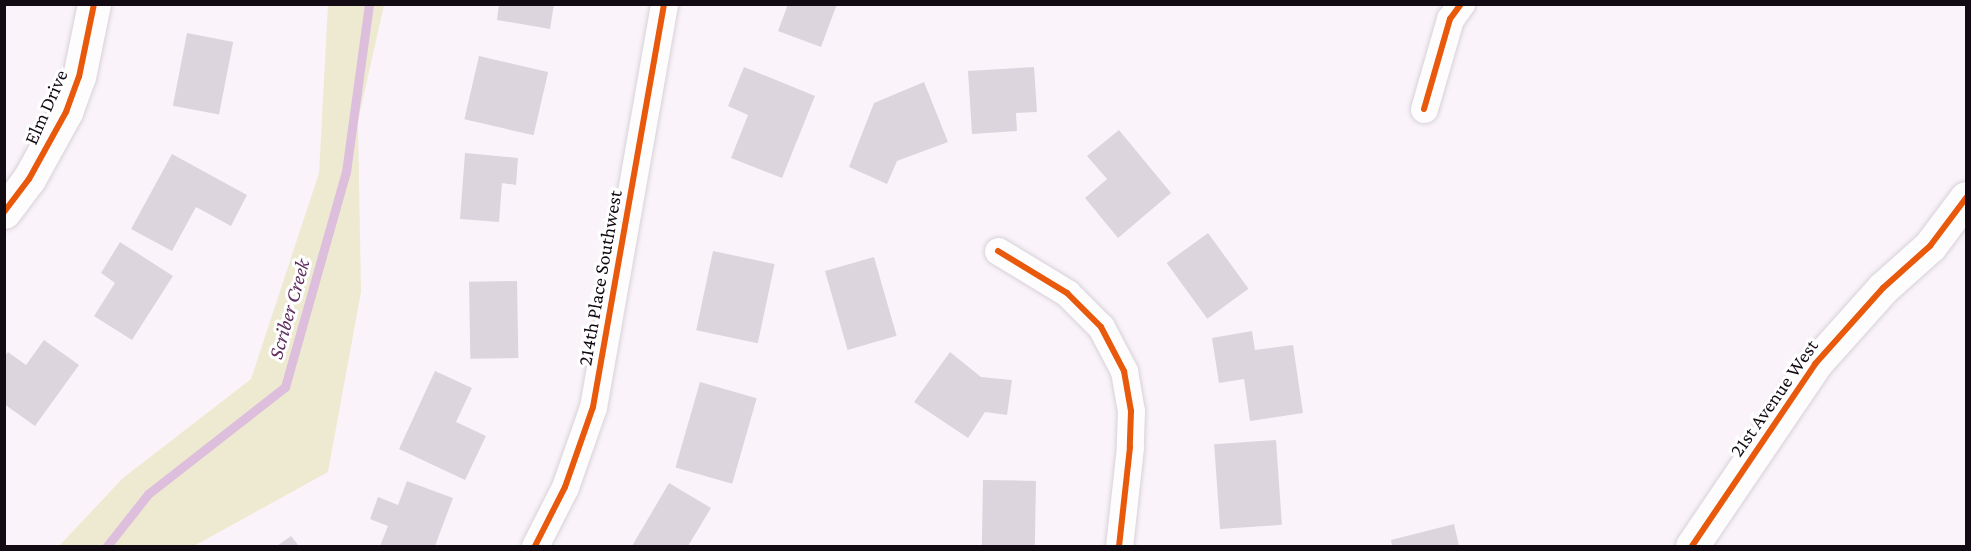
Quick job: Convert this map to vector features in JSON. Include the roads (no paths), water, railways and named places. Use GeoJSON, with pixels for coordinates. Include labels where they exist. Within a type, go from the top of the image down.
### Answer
{"type":"FeatureCollection","features":[{"type":"Feature","properties":{"kind":"street","name":"Elm Drive"},"geometry":{"type":"LineString","coordinates":[[4,212],[29,179],[66,112],[79,77],[94,4]]}},
{"type":"Feature","properties":{"kind":"street","name":"214th Place Southwest"},"geometry":{"type":"LineString","coordinates":[[535,546],[565,488],[593,407],[664,4]]}},
{"type":"Feature","properties":{"kind":"street"},"geometry":{"type":"LineString","coordinates":[[1424,110],[1450,19],[1461,4]]}},
{"type":"Feature","properties":{"kind":"street","name":"21st Avenue West"},"geometry":{"type":"LineString","coordinates":[[1692,546],[1815,364],[1883,288],[1930,246],[1966,198]]}},
{"type":"Feature","properties":{"kind":"street","name":"21st Avenue West"},"geometry":{"type":"LineString","coordinates":[[1930,246],[1966,227]]}},
{"type":"Feature","properties":{"kind":"street"},"geometry":{"type":"LineString","coordinates":[[998,251],[1067,293],[1101,327],[1124,371],[1131,411],[1131,435],[1119,546]]}},
{"type":"Feature","properties":{"kind":"waterway","name":"Scriber Creek"},"geometry":{"type":"LineString","coordinates":[[107,546],[148,494],[285,387],[346,172],[369,4]]}}]}
